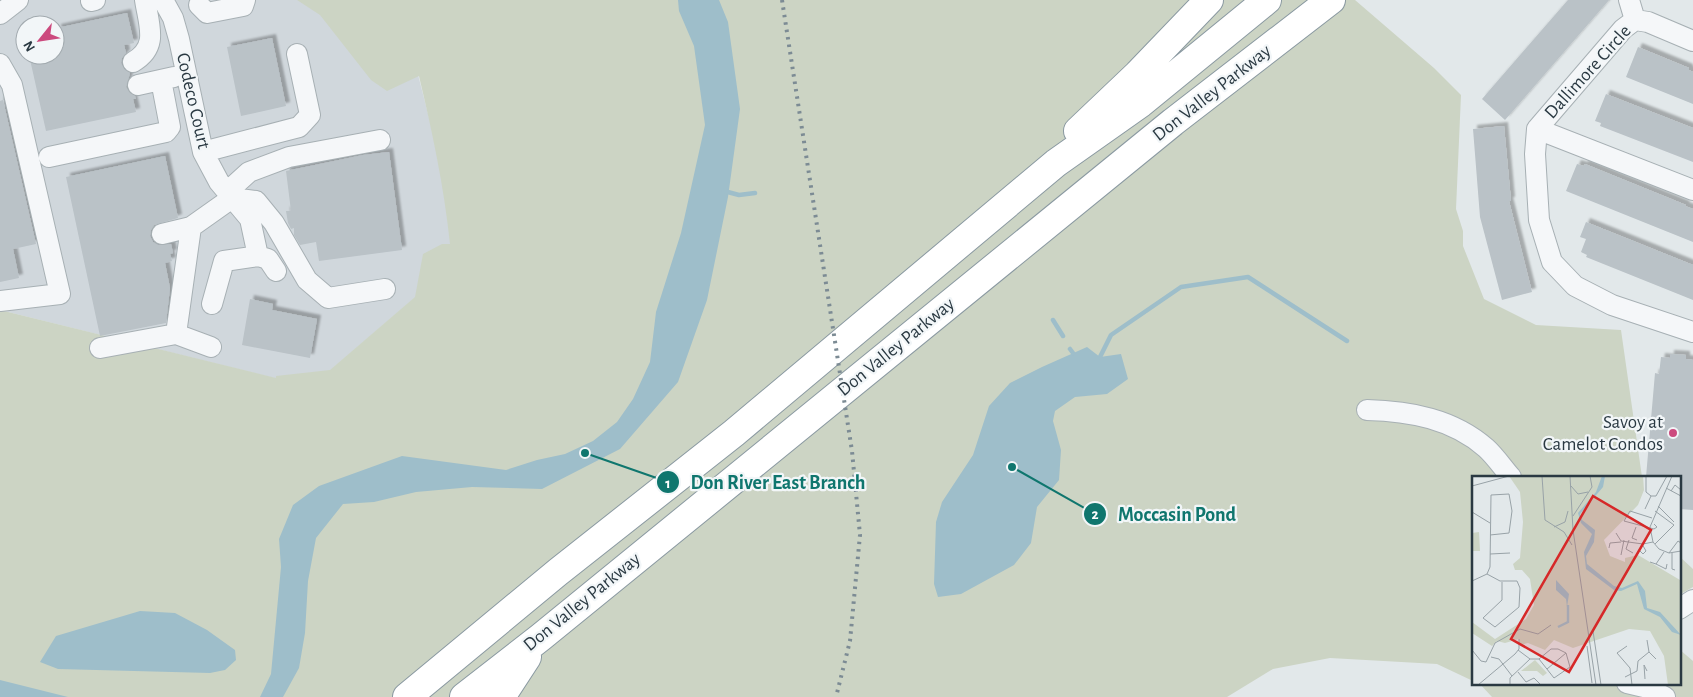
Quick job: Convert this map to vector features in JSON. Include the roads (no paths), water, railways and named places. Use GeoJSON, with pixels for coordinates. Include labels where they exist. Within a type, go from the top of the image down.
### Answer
{"type":"FeatureCollection","features":[{"type":"Feature","properties":{"kind":"highway"},"geometry":{"type":"LineString","coordinates":[[1056,163],[1081,127],[1138,74],[1209,0]]}},
{"type":"Feature","properties":{"kind":"highway","name":"Don Valley Parkway"},"geometry":{"type":"LineString","coordinates":[[406,697],[558,572],[734,433],[1056,163],[1141,103],[1267,0]]}},
{"type":"Feature","properties":{"kind":"highway","name":"Don Valley Parkway"},"geometry":{"type":"LineString","coordinates":[[464,697],[1173,122],[1331,0]]}},
{"type":"Feature","properties":{"kind":"highway"},"geometry":{"type":"LineString","coordinates":[[501,697],[540,637]]}},
{"type":"Feature","properties":{"kind":"street"},"geometry":{"type":"LineString","coordinates":[[0,14],[18,0]]}},
{"type":"Feature","properties":{"kind":"street"},"geometry":{"type":"LineString","coordinates":[[133,62],[147,51],[151,41],[145,0]]}},
{"type":"Feature","properties":{"kind":"street","name":"Codeco Court"},"geometry":{"type":"LineString","coordinates":[[163,0],[173,18],[204,152],[215,175],[250,219],[258,256]]}},
{"type":"Feature","properties":{"kind":"street"},"geometry":{"type":"LineString","coordinates":[[173,18],[200,2],[207,13],[243,6],[245,0]]}},
{"type":"Feature","properties":{"kind":"street"},"geometry":{"type":"LineString","coordinates":[[1629,0],[1636,20]]}},
{"type":"Feature","properties":{"kind":"street","name":"Dallimore Circle"},"geometry":{"type":"LineString","coordinates":[[1693,41],[1648,22],[1636,20],[1623,29],[1537,128],[1535,154],[1539,220],[1552,262],[1576,286],[1612,305],[1693,332]]}},
{"type":"Feature","properties":{"kind":"street"},"geometry":{"type":"LineString","coordinates":[[204,152],[300,127],[310,115],[298,54]]}},
{"type":"Feature","properties":{"kind":"street"},"geometry":{"type":"LineString","coordinates":[[0,64],[12,85],[60,294],[0,301]]}},
{"type":"Feature","properties":{"kind":"street"},"geometry":{"type":"LineString","coordinates":[[138,85],[186,75]]}},
{"type":"Feature","properties":{"kind":"street"},"geometry":{"type":"LineString","coordinates":[[49,157],[166,132],[170,127],[161,80]]}},
{"type":"Feature","properties":{"kind":"street"},"geometry":{"type":"LineString","coordinates":[[1537,128],[1693,190]]}},
{"type":"Feature","properties":{"kind":"street"},"geometry":{"type":"LineString","coordinates":[[162,234],[191,227],[230,195],[249,172],[289,157],[380,140]]}},
{"type":"Feature","properties":{"kind":"street"},"geometry":{"type":"LineString","coordinates":[[230,195],[256,201],[274,223],[307,280],[328,298],[385,289]]}},
{"type":"Feature","properties":{"kind":"street"},"geometry":{"type":"LineString","coordinates":[[176,334],[191,227]]}},
{"type":"Feature","properties":{"kind":"street"},"geometry":{"type":"LineString","coordinates":[[212,304],[224,261],[258,256],[268,259],[276,272]]}},
{"type":"Feature","properties":{"kind":"street"},"geometry":{"type":"LineString","coordinates":[[100,348],[176,334],[211,347]]}},
{"type":"Feature","properties":{"kind":"street"},"geometry":{"type":"LineString","coordinates":[[1367,410],[1396,411],[1446,424],[1471,437],[1487,449],[1510,476]]}},
{"type":"Feature","properties":{"kind":"street"},"geometry":{"type":"LineString","coordinates":[[1680,608],[1693,600]]}},
{"type":"Feature","properties":{"kind":"street"},"geometry":{"type":"LineString","coordinates":[[1631,684],[1648,688],[1665,697]]}},
{"type":"Feature","properties":{"kind":"water"},"geometry":{"type":"Polygon","coordinates":[[[678,0],[719,0],[728,22],[740,109],[728,197],[707,300],[678,382],[620,449],[542,489],[472,487],[416,492],[374,502],[343,504],[316,538],[308,581],[305,633],[299,668],[283,697],[260,697],[271,674],[281,567],[279,539],[293,505],[319,486],[402,456],[506,470],[537,460],[565,454],[593,441],[617,422],[633,399],[650,362],[656,312],[681,233],[705,125],[694,46],[679,11],[678,0]]]}},
{"type":"Feature","properties":{"kind":"water"},"geometry":{"type":"Polygon","coordinates":[[[1087,347],[1100,357],[1121,354],[1128,379],[1107,394],[1075,397],[1055,411],[1053,421],[1061,450],[1059,480],[1037,507],[1031,543],[1014,565],[961,594],[938,597],[934,584],[936,522],[942,502],[973,455],[989,406],[1010,383],[1087,347]]]}},
{"type":"Feature","properties":{"kind":"water"},"geometry":{"type":"Polygon","coordinates":[[[140,611],[175,613],[207,630],[235,650],[236,660],[225,670],[210,673],[58,669],[40,662],[56,636],[140,611]]]}},
{"type":"Feature","properties":{"kind":"water"},"geometry":{"type":"Polygon","coordinates":[[[0,680],[68,697],[0,697],[0,680]]]}},
{"type":"Feature","properties":{"kind":"waterway"},"geometry":{"type":"LineString","coordinates":[[724,191],[739,195],[755,193]]}},
{"type":"Feature","properties":{"kind":"waterway"},"geometry":{"type":"LineString","coordinates":[[1100,357],[1111,335],[1181,287],[1248,277],[1347,341]]}},
{"type":"Feature","properties":{"kind":"waterway"},"geometry":{"type":"LineString","coordinates":[[1053,320],[1063,336]]}},
{"type":"Feature","properties":{"kind":"waterway"},"geometry":{"type":"LineString","coordinates":[[1070,349],[1073,353]]}},
{"type":"Feature","properties":{"kind":"railway"},"geometry":{"type":"LineString","coordinates":[[782,0],[852,451],[860,535],[850,641],[836,697]]}},
{"type":"Feature","properties":{"kind":"place","name":"Savoy at Camelot Condos"},"geometry":{"type":"Point","coordinates":[1673,433]}},
{"type":"Feature","properties":{"kind":"place","name":"Don River East Branch"},"geometry":{"type":"Point","coordinates":[585,453]}},
{"type":"Feature","properties":{"kind":"place","name":"Moccasin Pond"},"geometry":{"type":"Point","coordinates":[1012,467]}}]}
